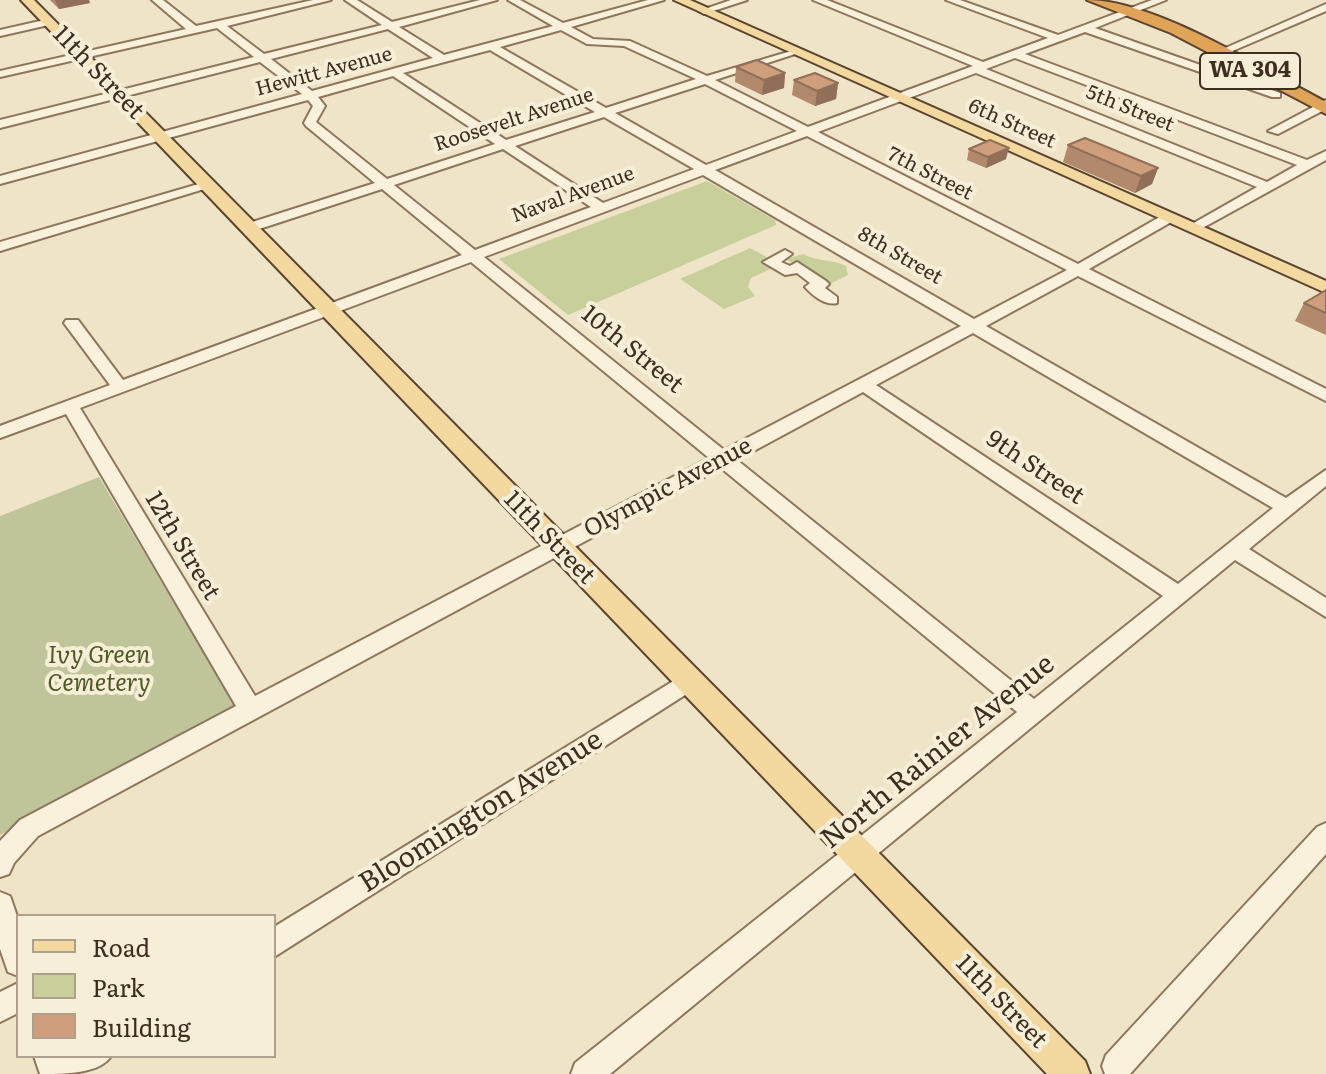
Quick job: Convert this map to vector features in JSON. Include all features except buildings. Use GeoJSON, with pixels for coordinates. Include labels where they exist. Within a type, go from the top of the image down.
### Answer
{"type":"FeatureCollection","features":[{"type":"Feature","properties":{"kind":"highway","name":"WA 304"},"geometry":{"type":"LineString","coordinates":[[1094,0],[1129,12],[1219,53],[1324,107]]}},
{"type":"Feature","properties":{"kind":"main road","name":"11th Street"},"geometry":{"type":"LineString","coordinates":[[27,0],[1072,1074]]}},
{"type":"Feature","properties":{"kind":"main road","name":"6th Street"},"geometry":{"type":"LineString","coordinates":[[680,0],[1326,288]]}},
{"type":"Feature","properties":{"kind":"street"},"geometry":{"type":"LineString","coordinates":[[157,0],[195,31]]}},
{"type":"Feature","properties":{"kind":"street"},"geometry":{"type":"LineString","coordinates":[[287,0],[298,7]]}},
{"type":"Feature","properties":{"kind":"street"},"geometry":{"type":"LineString","coordinates":[[0,74],[326,0]]}},
{"type":"Feature","properties":{"kind":"street"},"geometry":{"type":"LineString","coordinates":[[350,0],[442,59]]}},
{"type":"Feature","properties":{"kind":"street"},"geometry":{"type":"LineString","coordinates":[[0,124],[492,0]]}},
{"type":"Feature","properties":{"kind":"street","name":"7th Street"},"geometry":{"type":"LineString","coordinates":[[513,0],[591,42],[631,44],[704,79],[1326,396]]}},
{"type":"Feature","properties":{"kind":"street","name":"Hewitt Avenue"},"geometry":{"type":"LineString","coordinates":[[0,180],[659,0]]}},
{"type":"Feature","properties":{"kind":"street"},"geometry":{"type":"LineString","coordinates":[[704,11],[742,0]]}},
{"type":"Feature","properties":{"kind":"street","name":"5th Street"},"geometry":{"type":"LineString","coordinates":[[818,0],[1269,187]]}},
{"type":"Feature","properties":{"kind":"street"},"geometry":{"type":"LineString","coordinates":[[951,0],[1057,38]]}},
{"type":"Feature","properties":{"kind":"street","name":"Naval Avenue"},"geometry":{"type":"LineString","coordinates":[[0,432],[1161,0]]}},
{"type":"Feature","properties":{"kind":"street"},"geometry":{"type":"LineString","coordinates":[[1219,53],[1326,7]]}},
{"type":"Feature","properties":{"kind":"street"},"geometry":{"type":"LineString","coordinates":[[0,33],[49,22]]}},
{"type":"Feature","properties":{"kind":"street"},"geometry":{"type":"LineString","coordinates":[[220,25],[310,95]]}},
{"type":"Feature","properties":{"kind":"street"},"geometry":{"type":"LineString","coordinates":[[1084,28],[1276,95]]}},
{"type":"Feature","properties":{"kind":"street","name":"8th Street"},"geometry":{"type":"LineString","coordinates":[[491,46],[1286,507]]}},
{"type":"Feature","properties":{"kind":"street","name":"Roosevelt Avenue"},"geometry":{"type":"LineString","coordinates":[[248,228],[794,51]]}},
{"type":"Feature","properties":{"kind":"street"},"geometry":{"type":"LineString","coordinates":[[1015,54],[1308,165]]}},
{"type":"Feature","properties":{"kind":"street"},"geometry":{"type":"LineString","coordinates":[[394,72],[601,208]]}},
{"type":"Feature","properties":{"kind":"street","name":"10th Street"},"geometry":{"type":"LineString","coordinates":[[310,95],[319,106],[310,123],[1035,713]]}},
{"type":"Feature","properties":{"kind":"street"},"geometry":{"type":"LineString","coordinates":[[1274,131],[1324,107]]}},
{"type":"Feature","properties":{"kind":"street"},"geometry":{"type":"LineString","coordinates":[[1192,228],[1326,155]]}},
{"type":"Feature","properties":{"kind":"street"},"geometry":{"type":"LineString","coordinates":[[0,247],[207,186]]}},
{"type":"Feature","properties":{"kind":"street","name":"Olympic Avenue"},"geometry":{"type":"LineString","coordinates":[[2,860],[29,828],[1076,271],[1168,218]]}},
{"type":"Feature","properties":{"kind":"street"},"geometry":{"type":"LineString","coordinates":[[793,266],[821,284],[813,287],[832,300]]}},
{"type":"Feature","properties":{"kind":"street"},"geometry":{"type":"LineString","coordinates":[[72,323],[119,386]]}},
{"type":"Feature","properties":{"kind":"street","name":"9th Street"},"geometry":{"type":"LineString","coordinates":[[862,383],[1178,595]]}},
{"type":"Feature","properties":{"kind":"street","name":"12th Street"},"geometry":{"type":"LineString","coordinates":[[70,406],[251,711]]}},
{"type":"Feature","properties":{"kind":"street","name":"North Rainier Avenue"},"geometry":{"type":"LineString","coordinates":[[586,1074],[1326,476]]}},
{"type":"Feature","properties":{"kind":"street"},"geometry":{"type":"LineString","coordinates":[[1233,549],[1326,609]]}},
{"type":"Feature","properties":{"kind":"street","name":"Bloomington Avenue"},"geometry":{"type":"LineString","coordinates":[[276,942],[688,681]]}},
{"type":"Feature","properties":{"kind":"street"},"geometry":{"type":"LineString","coordinates":[[1117,1066],[1326,835]]}},
{"type":"Feature","properties":{"kind":"street"},"geometry":{"type":"LineString","coordinates":[[0,905],[16,956]]}},
{"type":"Feature","properties":{"kind":"street"},"geometry":{"type":"LineString","coordinates":[[67,1074],[93,1058]]}},
{"type":"Feature","properties":{"kind":"green space"},"geometry":{"type":"Polygon","coordinates":[[[707,181],[775,220],[776,225],[568,315],[499,259],[707,181]]]}},
{"type":"Feature","properties":{"kind":"green space"},"geometry":{"type":"Polygon","coordinates":[[[750,248],[772,260],[775,267],[751,278],[748,287],[755,296],[724,309],[680,279],[750,248]]]}},
{"type":"Feature","properties":{"kind":"green space"},"geometry":{"type":"Polygon","coordinates":[[[803,254],[846,266],[848,275],[826,286],[786,259],[803,254]]]}},
{"type":"Feature","properties":{"kind":"green space","name":"Ivy Green Cemetery"},"geometry":{"type":"Polygon","coordinates":[[[99,477],[237,709],[0,835],[0,516],[99,477]]]}}]}
